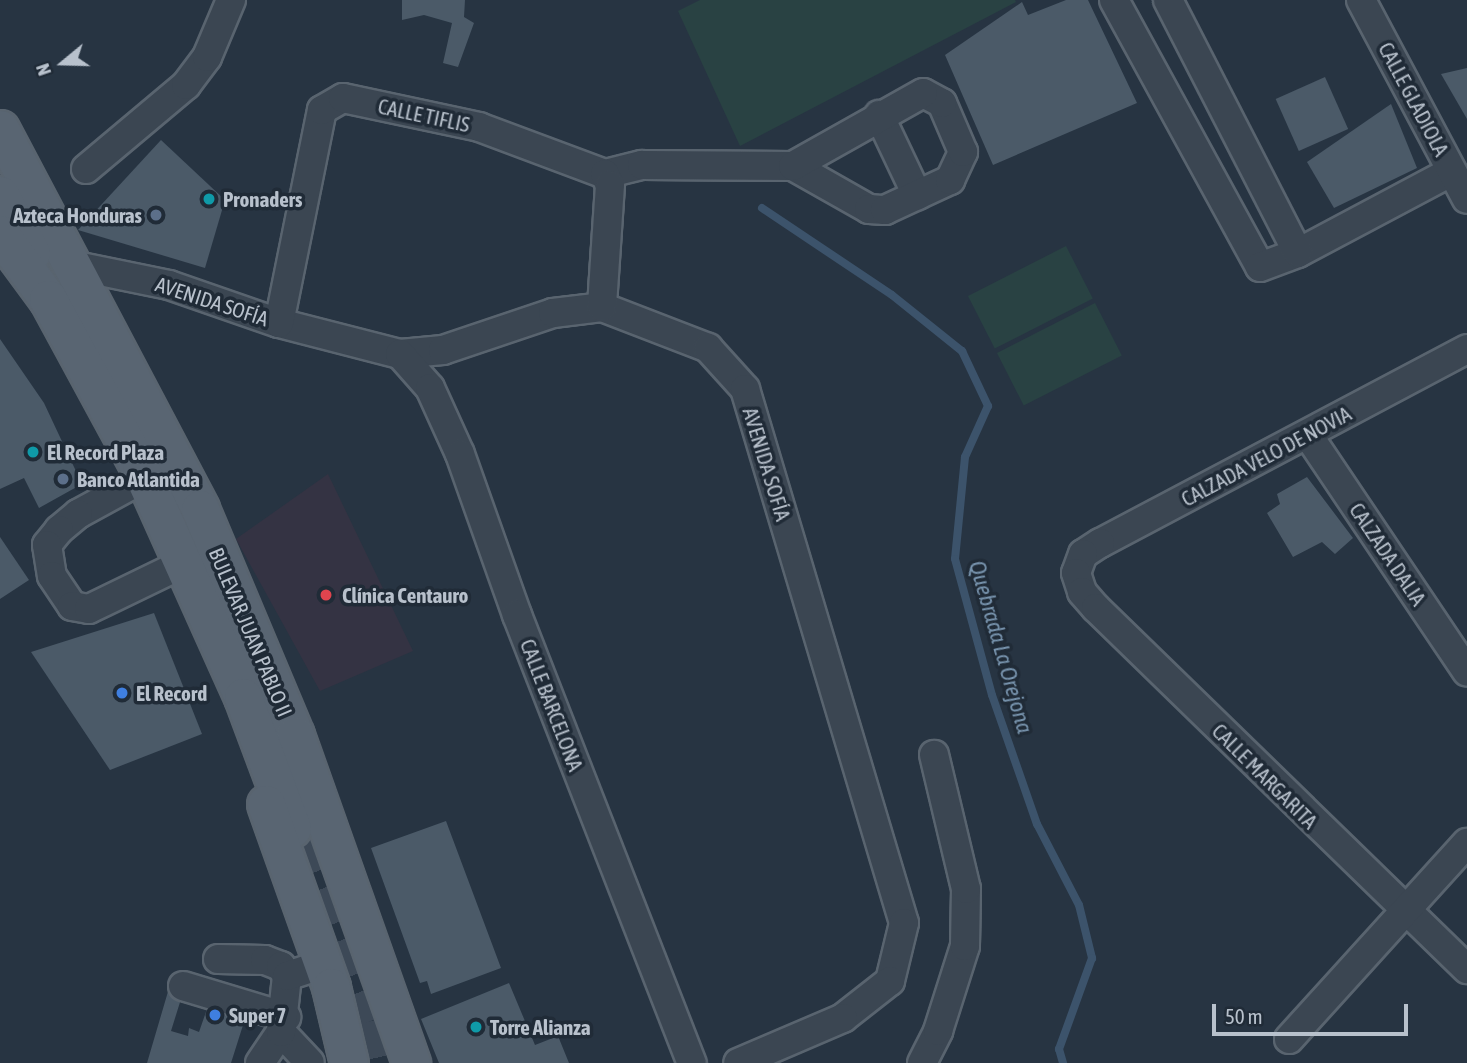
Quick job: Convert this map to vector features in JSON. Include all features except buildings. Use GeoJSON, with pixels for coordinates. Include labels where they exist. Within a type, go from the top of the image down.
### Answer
{"type":"FeatureCollection","features":[{"type":"Feature","properties":{"kind":"main road","name":"BULEVAR JUAN PABLO II"},"geometry":{"type":"LineString","coordinates":[[0,129],[46,222],[165,440],[229,576],[295,735],[411,1063]]}},
{"type":"Feature","properties":{"kind":"main road","name":"BULEVAR JUAN PABLO II"},"geometry":{"type":"LineString","coordinates":[[0,163],[46,222]]}},
{"type":"Feature","properties":{"kind":"main road","name":"BULEVAR JUAN PABLO II"},"geometry":{"type":"LineString","coordinates":[[0,195],[37,266],[48,299]]}},
{"type":"Feature","properties":{"kind":"main road","name":"BULEVAR JUAN PABLO II"},"geometry":{"type":"LineString","coordinates":[[0,234],[48,299],[144,478],[243,698],[292,828]]}},
{"type":"Feature","properties":{"kind":"main road"},"geometry":{"type":"LineString","coordinates":[[229,576],[396,1063]]}},
{"type":"Feature","properties":{"kind":"main road"},"geometry":{"type":"LineString","coordinates":[[243,698],[273,831],[323,964],[349,1063]]}},
{"type":"Feature","properties":{"kind":"street"},"geometry":{"type":"LineString","coordinates":[[86,169],[186,85],[207,57],[231,0]]}},
{"type":"Feature","properties":{"kind":"street"},"geometry":{"type":"LineString","coordinates":[[1114,0],[1252,260],[1269,266],[1452,171]]}},
{"type":"Feature","properties":{"kind":"street"},"geometry":{"type":"LineString","coordinates":[[1168,0],[1298,253]]}},
{"type":"Feature","properties":{"kind":"street","name":"CALLE GLADIOLA"},"geometry":{"type":"LineString","coordinates":[[1362,0],[1467,199]]}},
{"type":"Feature","properties":{"kind":"street"},"geometry":{"type":"LineString","coordinates":[[602,307],[610,185],[605,174],[642,165],[793,166],[869,209],[885,210],[950,180],[961,166],[963,152],[942,103],[923,93],[879,115],[793,166]]}},
{"type":"Feature","properties":{"kind":"street","name":"CALLE TIFLIS"},"geometry":{"type":"LineString","coordinates":[[279,323],[322,110],[332,100],[343,97],[479,127],[605,174]]}},
{"type":"Feature","properties":{"kind":"street"},"geometry":{"type":"LineString","coordinates":[[879,115],[917,195]]}},
{"type":"Feature","properties":{"kind":"street","name":"AVENIDA SOFÍA"},"geometry":{"type":"LineString","coordinates":[[71,265],[169,285],[279,323],[400,354],[443,350],[553,313],[602,307],[708,348],[745,389],[904,923],[890,981],[843,1018],[752,1060]]}},
{"type":"Feature","properties":{"kind":"street","name":"CALZADA VELO DE NOVIA"},"geometry":{"type":"LineString","coordinates":[[1076,573],[1083,554],[1100,543],[1467,349]]}},
{"type":"Feature","properties":{"kind":"street","name":"CALLE BARCELONA"},"geometry":{"type":"LineString","coordinates":[[400,354],[430,388],[460,454],[517,615],[692,1063]]}},
{"type":"Feature","properties":{"kind":"street","name":"CALZADA DALIA"},"geometry":{"type":"LineString","coordinates":[[1308,435],[1467,672]]}},
{"type":"Feature","properties":{"kind":"street"},"geometry":{"type":"LineString","coordinates":[[144,478],[78,514],[59,530],[47,545],[52,576],[72,606],[89,610],[182,564]]}},
{"type":"Feature","properties":{"kind":"street","name":"CALLE MARGARITA"},"geometry":{"type":"LineString","coordinates":[[1076,573],[1082,592],[1096,608],[1404,914],[1467,969]]}},
{"type":"Feature","properties":{"kind":"street"},"geometry":{"type":"LineString","coordinates":[[922,1063],[938,1031],[965,946],[967,889],[934,755]]}},
{"type":"Feature","properties":{"kind":"street"},"geometry":{"type":"LineString","coordinates":[[1289,1039],[1467,843]]}},
{"type":"Feature","properties":{"kind":"street"},"geometry":{"type":"LineString","coordinates":[[218,959],[265,960],[281,966],[287,976],[284,1025],[260,1063]]}},
{"type":"Feature","properties":{"kind":"street"},"geometry":{"type":"LineString","coordinates":[[287,976],[323,964]]}},
{"type":"Feature","properties":{"kind":"street"},"geometry":{"type":"LineString","coordinates":[[183,986],[284,1025],[310,1063]]}},
{"type":"Feature","properties":{"kind":"shaded area","name":"Clínica Centauro"},"geometry":{"type":"Polygon","coordinates":[[[328,474],[413,651],[320,691],[236,539],[328,474]]]}},
{"type":"Feature","properties":{"kind":"green space"},"geometry":{"type":"Polygon","coordinates":[[[700,0],[1016,2],[740,146],[678,11],[700,0]]]}},
{"type":"Feature","properties":{"kind":"green space"},"geometry":{"type":"Polygon","coordinates":[[[1066,246],[1093,299],[995,349],[968,296],[1066,246]]]}},
{"type":"Feature","properties":{"kind":"green space"},"geometry":{"type":"Polygon","coordinates":[[[1095,303],[1122,356],[1024,406],[997,353],[1095,303]]]}},
{"type":"Feature","properties":{"kind":"waterway","name":"Quebrada La Orejona"},"geometry":{"type":"LineString","coordinates":[[762,208],[892,295],[962,351],[988,406],[965,457],[955,559],[992,695],[1037,824],[1079,905],[1092,958],[1059,1049],[1063,1063]]}},
{"type":"Feature","properties":{"kind":"tunnel"},"geometry":{"type":"LineString","coordinates":[[297,839],[369,1021],[379,1063]]}},
{"type":"Feature","properties":{"kind":"place","name":"Pronaders"},"geometry":{"type":"Point","coordinates":[209,199]}},
{"type":"Feature","properties":{"kind":"place","name":"Azteca Honduras"},"geometry":{"type":"Point","coordinates":[156,215]}},
{"type":"Feature","properties":{"kind":"place","name":"El Record Plaza"},"geometry":{"type":"Point","coordinates":[33,452]}},
{"type":"Feature","properties":{"kind":"place","name":"Banco Atlantida"},"geometry":{"type":"Point","coordinates":[63,479]}},
{"type":"Feature","properties":{"kind":"place","name":"Clínica Centauro"},"geometry":{"type":"Point","coordinates":[326,595]}},
{"type":"Feature","properties":{"kind":"place","name":"El Record"},"geometry":{"type":"Point","coordinates":[122,693]}},
{"type":"Feature","properties":{"kind":"place","name":"Super 7"},"geometry":{"type":"Point","coordinates":[215,1015]}},
{"type":"Feature","properties":{"kind":"place","name":"Torre Alianza"},"geometry":{"type":"Point","coordinates":[476,1027]}}]}
